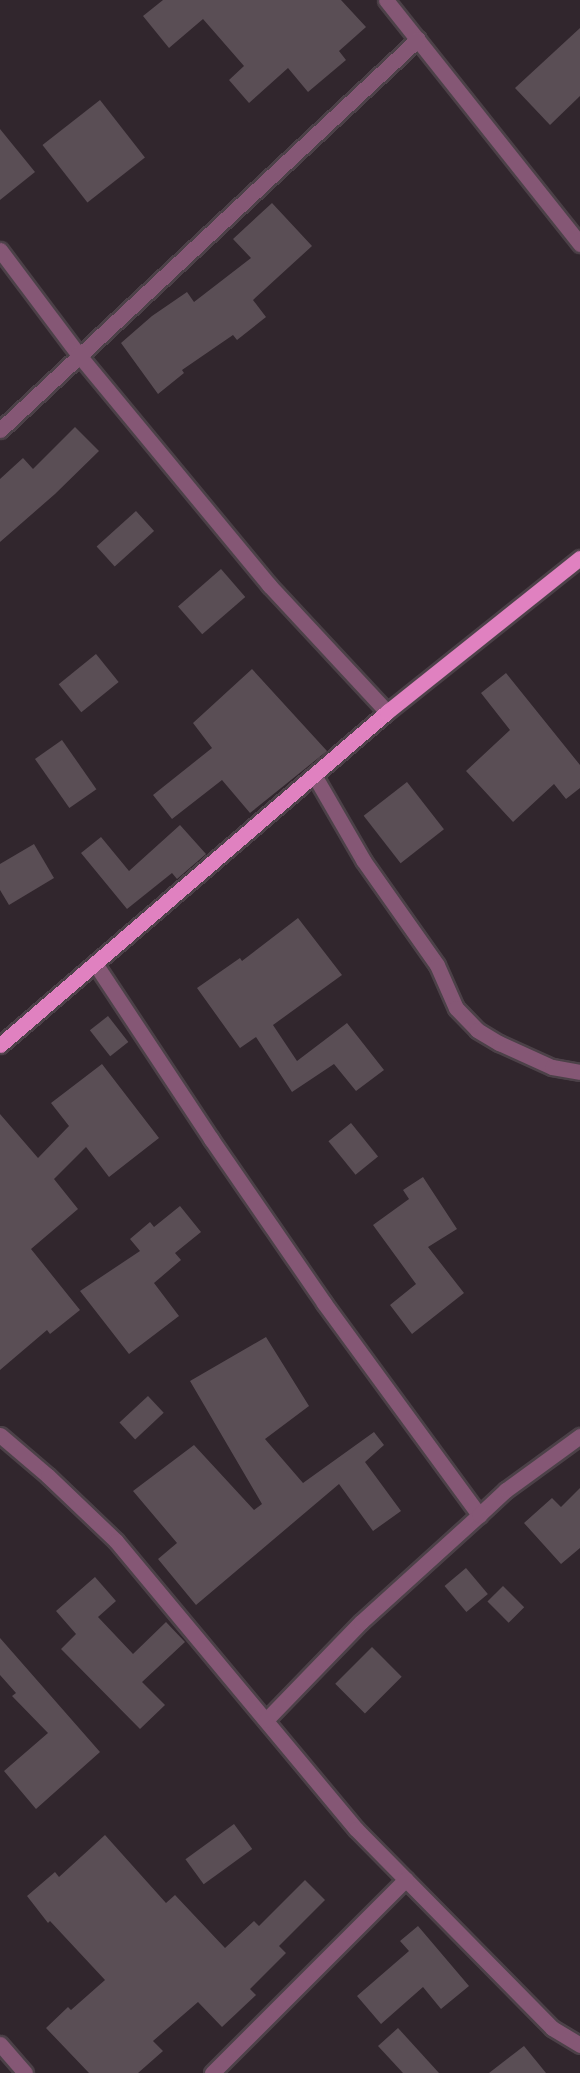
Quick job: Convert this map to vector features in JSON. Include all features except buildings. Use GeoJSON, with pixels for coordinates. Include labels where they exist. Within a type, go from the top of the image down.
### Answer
{"type":"FeatureCollection","features":[{"type":"Feature","properties":{"kind":"main road"},"geometry":{"type":"LineString","coordinates":[[0,1045],[96,965],[387,712],[580,558]]}},
{"type":"Feature","properties":{"kind":"street"},"geometry":{"type":"LineString","coordinates":[[386,0],[516,167],[580,244]]}},
{"type":"Feature","properties":{"kind":"street"},"geometry":{"type":"LineString","coordinates":[[0,430],[78,354],[418,39]]}},
{"type":"Feature","properties":{"kind":"street"},"geometry":{"type":"LineString","coordinates":[[0,250],[78,354],[269,585],[387,712]]}},
{"type":"Feature","properties":{"kind":"street"},"geometry":{"type":"LineString","coordinates":[[314,775],[363,860],[437,965],[456,1008],[477,1030],[499,1043],[552,1068],[580,1072]]}},
{"type":"Feature","properties":{"kind":"street"},"geometry":{"type":"LineString","coordinates":[[96,965],[211,1139],[324,1303],[479,1515]]}},
{"type":"Feature","properties":{"kind":"street"},"geometry":{"type":"LineString","coordinates":[[0,1436],[48,1476],[116,1541],[356,1829],[552,2028],[580,2045]]}},
{"type":"Feature","properties":{"kind":"street"},"geometry":{"type":"LineString","coordinates":[[266,1720],[361,1623],[479,1515],[507,1490],[580,1436]]}},
{"type":"Feature","properties":{"kind":"street"},"geometry":{"type":"LineString","coordinates":[[212,2073],[406,1879]]}},
{"type":"Feature","properties":{"kind":"street"},"geometry":{"type":"LineString","coordinates":[[0,2044],[25,2073]]}}]}
